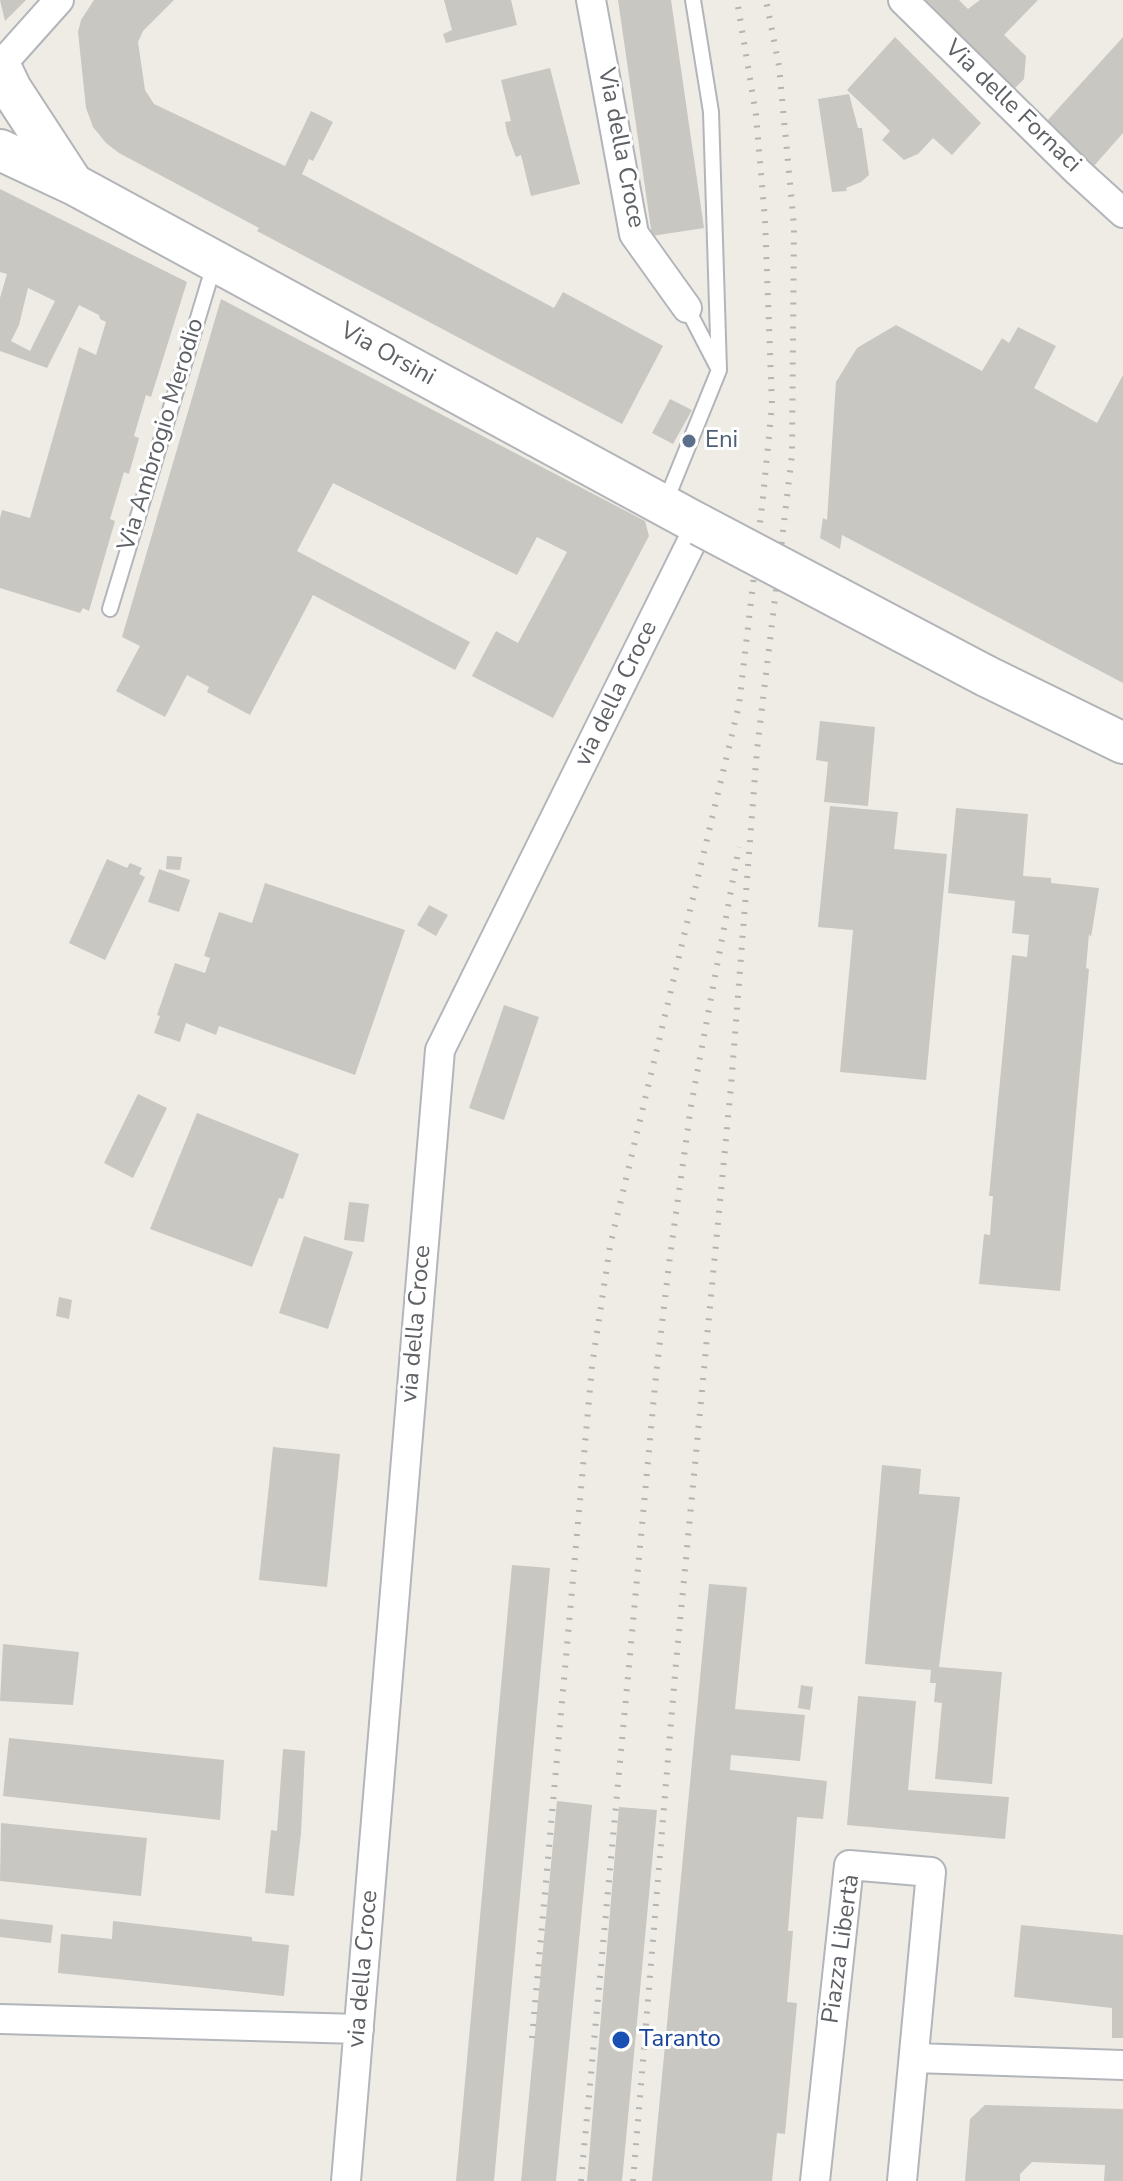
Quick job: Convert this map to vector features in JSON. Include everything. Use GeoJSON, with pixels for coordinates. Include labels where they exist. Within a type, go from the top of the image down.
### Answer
{"type":"FeatureCollection","features":[{"type":"Feature","properties":{"kind":"main road"},"geometry":{"type":"LineString","coordinates":[[3,86],[73,184]]}},
{"type":"Feature","properties":{"kind":"main road","name":"Via Orsini"},"geometry":{"type":"LineString","coordinates":[[0,150],[73,184],[664,506],[986,676],[1123,743]]}},
{"type":"Feature","properties":{"kind":"street"},"geometry":{"type":"LineString","coordinates":[[3,86],[59,0]]}},
{"type":"Feature","properties":{"kind":"street","name":"Via della Croce"},"geometry":{"type":"LineString","coordinates":[[591,0],[634,234],[687,308]]}},
{"type":"Feature","properties":{"kind":"street","name":"Via delle Fornaci"},"geometry":{"type":"LineString","coordinates":[[903,0],[1123,213]]}},
{"type":"Feature","properties":{"kind":"street","name":"via della Croce"},"geometry":{"type":"LineString","coordinates":[[346,2181],[440,1050],[700,525]]}},
{"type":"Feature","properties":{"kind":"street","name":"Piazza Libertà"},"geometry":{"type":"LineString","coordinates":[[815,2181],[849,1865],[931,1872],[902,2181]]}},
{"type":"Feature","properties":{"kind":"street"},"geometry":{"type":"LineString","coordinates":[[0,2019],[359,2029]]}},
{"type":"Feature","properties":{"kind":"street"},"geometry":{"type":"LineString","coordinates":[[915,2058],[1123,2065]]}},
{"type":"Feature","properties":{"kind":"lane"},"geometry":{"type":"LineString","coordinates":[[664,506],[719,370],[711,112],[693,0]]}},
{"type":"Feature","properties":{"kind":"lane","name":"Via Ambrogio Merodio"},"geometry":{"type":"LineString","coordinates":[[110,609],[215,261]]}},
{"type":"Feature","properties":{"kind":"lane","name":"Via della Croce"},"geometry":{"type":"LineString","coordinates":[[687,308],[719,370]]}},
{"type":"Feature","properties":{"kind":"building"},"geometry":{"type":"Polygon","coordinates":[[[0,0],[26,0],[5,21],[0,0]]]}},
{"type":"Feature","properties":{"kind":"building"},"geometry":{"type":"Polygon","coordinates":[[[94,0],[174,0],[143,31],[138,42],[145,90],[154,104],[285,166],[311,111],[333,122],[313,161],[309,159],[302,174],[554,308],[563,292],[663,346],[622,424],[257,231],[259,228],[119,153],[106,143],[93,127],[86,108],[78,32],[81,20],[94,0]]]}},
{"type":"Feature","properties":{"kind":"building"},"geometry":{"type":"Polygon","coordinates":[[[444,0],[511,0],[517,25],[446,43],[443,34],[452,30],[444,0]]]}},
{"type":"Feature","properties":{"kind":"building"},"geometry":{"type":"Polygon","coordinates":[[[618,0],[671,0],[704,228],[652,236],[618,0]]]}},
{"type":"Feature","properties":{"kind":"building"},"geometry":{"type":"Polygon","coordinates":[[[917,0],[959,0],[968,9],[980,0],[1038,0],[1004,35],[1026,56],[1024,79],[1013,90],[917,0]]]}},
{"type":"Feature","properties":{"kind":"building"},"geometry":{"type":"Polygon","coordinates":[[[895,37],[981,123],[952,155],[933,138],[918,154],[904,160],[882,140],[890,131],[847,90],[895,37]]]}},
{"type":"Feature","properties":{"kind":"building"},"geometry":{"type":"Polygon","coordinates":[[[1123,37],[1123,133],[1093,167],[1046,122],[1123,37]]]}},
{"type":"Feature","properties":{"kind":"building"},"geometry":{"type":"Polygon","coordinates":[[[550,68],[580,184],[531,196],[521,155],[516,157],[507,133],[505,122],[511,121],[501,80],[550,68]]]}},
{"type":"Feature","properties":{"kind":"building"},"geometry":{"type":"Polygon","coordinates":[[[849,94],[858,128],[862,128],[869,175],[846,188],[847,191],[832,192],[818,99],[849,94]]]}},
{"type":"Feature","properties":{"kind":"building"},"geometry":{"type":"Polygon","coordinates":[[[0,189],[187,282],[151,397],[146,395],[134,436],[139,438],[129,474],[124,472],[110,519],[115,521],[89,611],[83,608],[80,613],[0,588],[0,518],[2,510],[30,518],[79,347],[96,355],[106,322],[79,305],[47,368],[0,351],[0,298],[7,274],[0,272],[0,189]],[[28,288],[19,325],[11,341],[30,351],[55,301],[28,288]]]}},
{"type":"Feature","properties":{"kind":"building"},"geometry":{"type":"Polygon","coordinates":[[[221,299],[645,521],[649,536],[553,718],[472,676],[496,631],[518,643],[567,552],[537,537],[517,575],[333,483],[297,551],[470,642],[455,670],[313,595],[250,715],[207,692],[209,687],[187,675],[165,717],[116,691],[140,646],[122,637],[221,299]]]}},
{"type":"Feature","properties":{"kind":"building"},"geometry":{"type":"Polygon","coordinates":[[[896,325],[982,371],[1002,338],[1009,343],[1018,327],[1056,346],[1034,388],[1097,423],[1123,375],[1123,683],[842,535],[840,549],[820,538],[823,518],[827,520],[836,382],[857,348],[896,325]]]}},
{"type":"Feature","properties":{"kind":"building"},"geometry":{"type":"Polygon","coordinates":[[[670,399],[692,410],[673,444],[652,433],[670,399]]]}},
{"type":"Feature","properties":{"kind":"building"},"geometry":{"type":"Polygon","coordinates":[[[820,721],[875,727],[868,806],[824,802],[828,762],[816,760],[820,721]]]}},
{"type":"Feature","properties":{"kind":"building"},"geometry":{"type":"Polygon","coordinates":[[[830,806],[898,812],[894,849],[947,854],[926,1080],[840,1072],[853,930],[818,927],[830,806]]]}},
{"type":"Feature","properties":{"kind":"building"},"geometry":{"type":"Polygon","coordinates":[[[956,808],[1028,814],[1023,876],[1051,878],[1051,883],[1099,888],[1091,937],[1089,934],[1086,968],[1089,969],[1060,1291],[979,1284],[984,1234],[990,1235],[993,1196],[989,1196],[1012,955],[1027,957],[1029,935],[1012,933],[1015,901],[948,893],[956,808]]]}},
{"type":"Feature","properties":{"kind":"building"},"geometry":{"type":"Polygon","coordinates":[[[167,856],[182,857],[180,870],[166,869],[167,856]]]}},
{"type":"Feature","properties":{"kind":"building"},"geometry":{"type":"Polygon","coordinates":[[[107,859],[127,868],[130,863],[142,868],[139,874],[145,877],[105,960],[69,943],[107,859]]]}},
{"type":"Feature","properties":{"kind":"building"},"geometry":{"type":"Polygon","coordinates":[[[159,869],[190,880],[179,912],[148,902],[159,869]]]}},
{"type":"Feature","properties":{"kind":"building"},"geometry":{"type":"Polygon","coordinates":[[[265,883],[405,930],[355,1075],[219,1026],[216,1035],[186,1023],[180,1042],[154,1033],[175,963],[205,973],[210,958],[204,956],[219,912],[252,923],[265,883]]]}},
{"type":"Feature","properties":{"kind":"building"},"geometry":{"type":"Polygon","coordinates":[[[429,905],[448,915],[436,936],[417,925],[429,905]]]}},
{"type":"Feature","properties":{"kind":"building"},"geometry":{"type":"Polygon","coordinates":[[[504,1005],[539,1017],[504,1120],[469,1108],[504,1005]]]}},
{"type":"Feature","properties":{"kind":"building"},"geometry":{"type":"Polygon","coordinates":[[[138,1094],[167,1108],[133,1178],[104,1163],[138,1094]]]}},
{"type":"Feature","properties":{"kind":"building"},"geometry":{"type":"Polygon","coordinates":[[[197,1113],[299,1154],[283,1199],[279,1198],[252,1267],[150,1229],[197,1113]]]}},
{"type":"Feature","properties":{"kind":"building"},"geometry":{"type":"Polygon","coordinates":[[[349,1202],[369,1204],[364,1242],[344,1240],[349,1202]]]}},
{"type":"Feature","properties":{"kind":"building"},"geometry":{"type":"Polygon","coordinates":[[[304,1236],[353,1252],[328,1329],[279,1313],[304,1236]]]}},
{"type":"Feature","properties":{"kind":"building"},"geometry":{"type":"Polygon","coordinates":[[[59,1297],[72,1300],[69,1319],[56,1316],[59,1297]]]}},
{"type":"Feature","properties":{"kind":"building"},"geometry":{"type":"Polygon","coordinates":[[[273,1447],[340,1454],[327,1587],[259,1580],[273,1447]]]}},
{"type":"Feature","properties":{"kind":"building"},"geometry":{"type":"Polygon","coordinates":[[[882,1465],[921,1469],[919,1494],[960,1497],[939,1667],[1002,1672],[992,1784],[935,1779],[942,1703],[934,1702],[936,1683],[930,1683],[931,1670],[865,1664],[882,1465]]]}},
{"type":"Feature","properties":{"kind":"building"},"geometry":{"type":"Polygon","coordinates":[[[512,1565],[550,1568],[494,2181],[456,2181],[512,1565]]]}},
{"type":"Feature","properties":{"kind":"building"},"geometry":{"type":"Polygon","coordinates":[[[709,1584],[747,1587],[735,1709],[805,1715],[800,1761],[731,1755],[730,1770],[827,1781],[823,1819],[797,1817],[788,1931],[793,1931],[787,2002],[797,2003],[785,2134],[777,2133],[772,2181],[652,2181],[709,1584]]]}},
{"type":"Feature","properties":{"kind":"building"},"geometry":{"type":"Polygon","coordinates":[[[3,1644],[79,1652],[73,1705],[0,1701],[3,1644]]]}},
{"type":"Feature","properties":{"kind":"building"},"geometry":{"type":"Polygon","coordinates":[[[801,1685],[813,1687],[810,1710],[798,1708],[801,1685]]]}},
{"type":"Feature","properties":{"kind":"building"},"geometry":{"type":"Polygon","coordinates":[[[858,1696],[916,1701],[908,1790],[1009,1797],[1005,1839],[847,1825],[858,1696]]]}},
{"type":"Feature","properties":{"kind":"building"},"geometry":{"type":"Polygon","coordinates":[[[9,1738],[224,1760],[220,1820],[3,1796],[9,1738]]]}},
{"type":"Feature","properties":{"kind":"building"},"geometry":{"type":"Polygon","coordinates":[[[283,1749],[305,1751],[294,1896],[265,1893],[271,1830],[277,1831],[283,1749]]]}},
{"type":"Feature","properties":{"kind":"building"},"geometry":{"type":"Polygon","coordinates":[[[557,1801],[592,1805],[556,2181],[521,2181],[557,1801]]]}},
{"type":"Feature","properties":{"kind":"building"},"geometry":{"type":"Polygon","coordinates":[[[619,1807],[657,1810],[622,2181],[587,2181],[619,1807]]]}},
{"type":"Feature","properties":{"kind":"building"},"geometry":{"type":"Polygon","coordinates":[[[1,1823],[147,1838],[141,1896],[0,1881],[1,1823]]]}},
{"type":"Feature","properties":{"kind":"building"},"geometry":{"type":"Polygon","coordinates":[[[0,1919],[53,1925],[51,1943],[0,1937],[0,1919]]]}},
{"type":"Feature","properties":{"kind":"building"},"geometry":{"type":"Polygon","coordinates":[[[113,1921],[252,1937],[252,1941],[289,1945],[284,1996],[58,1973],[61,1934],[112,1939],[113,1921]]]}},
{"type":"Feature","properties":{"kind":"building"},"geometry":{"type":"Polygon","coordinates":[[[1021,1925],[1123,1935],[1123,2038],[1112,2038],[1112,2008],[1014,1997],[1021,1925]]]}},
{"type":"Feature","properties":{"kind":"building"},"geometry":{"type":"Polygon","coordinates":[[[985,2105],[1123,2109],[1123,2181],[1104,2181],[1105,2165],[1032,2162],[1020,2174],[1020,2181],[965,2181],[970,2119],[985,2105]]]}},
{"type":"Feature","properties":{"kind":"railway"},"geometry":{"type":"LineString","coordinates":[[532,2038],[592,1366],[610,1246],[739,705],[763,497],[772,405],[765,220],[756,115],[737,0]]}},
{"type":"Feature","properties":{"kind":"railway"},"geometry":{"type":"LineString","coordinates":[[633,2181],[675,1674],[731,1086],[757,750],[792,455],[794,226],[779,66],[766,0]]}},
{"type":"Feature","properties":{"kind":"railway"},"geometry":{"type":"LineString","coordinates":[[581,2181],[656,1375],[670,1256],[691,1106],[739,847]]}},
{"type":"Feature","properties":{"kind":"place","name":"Eni"},"geometry":{"type":"Point","coordinates":[689,441]}},
{"type":"Feature","properties":{"kind":"place","name":"Taranto"},"geometry":{"type":"Point","coordinates":[621,2040]}}]}
